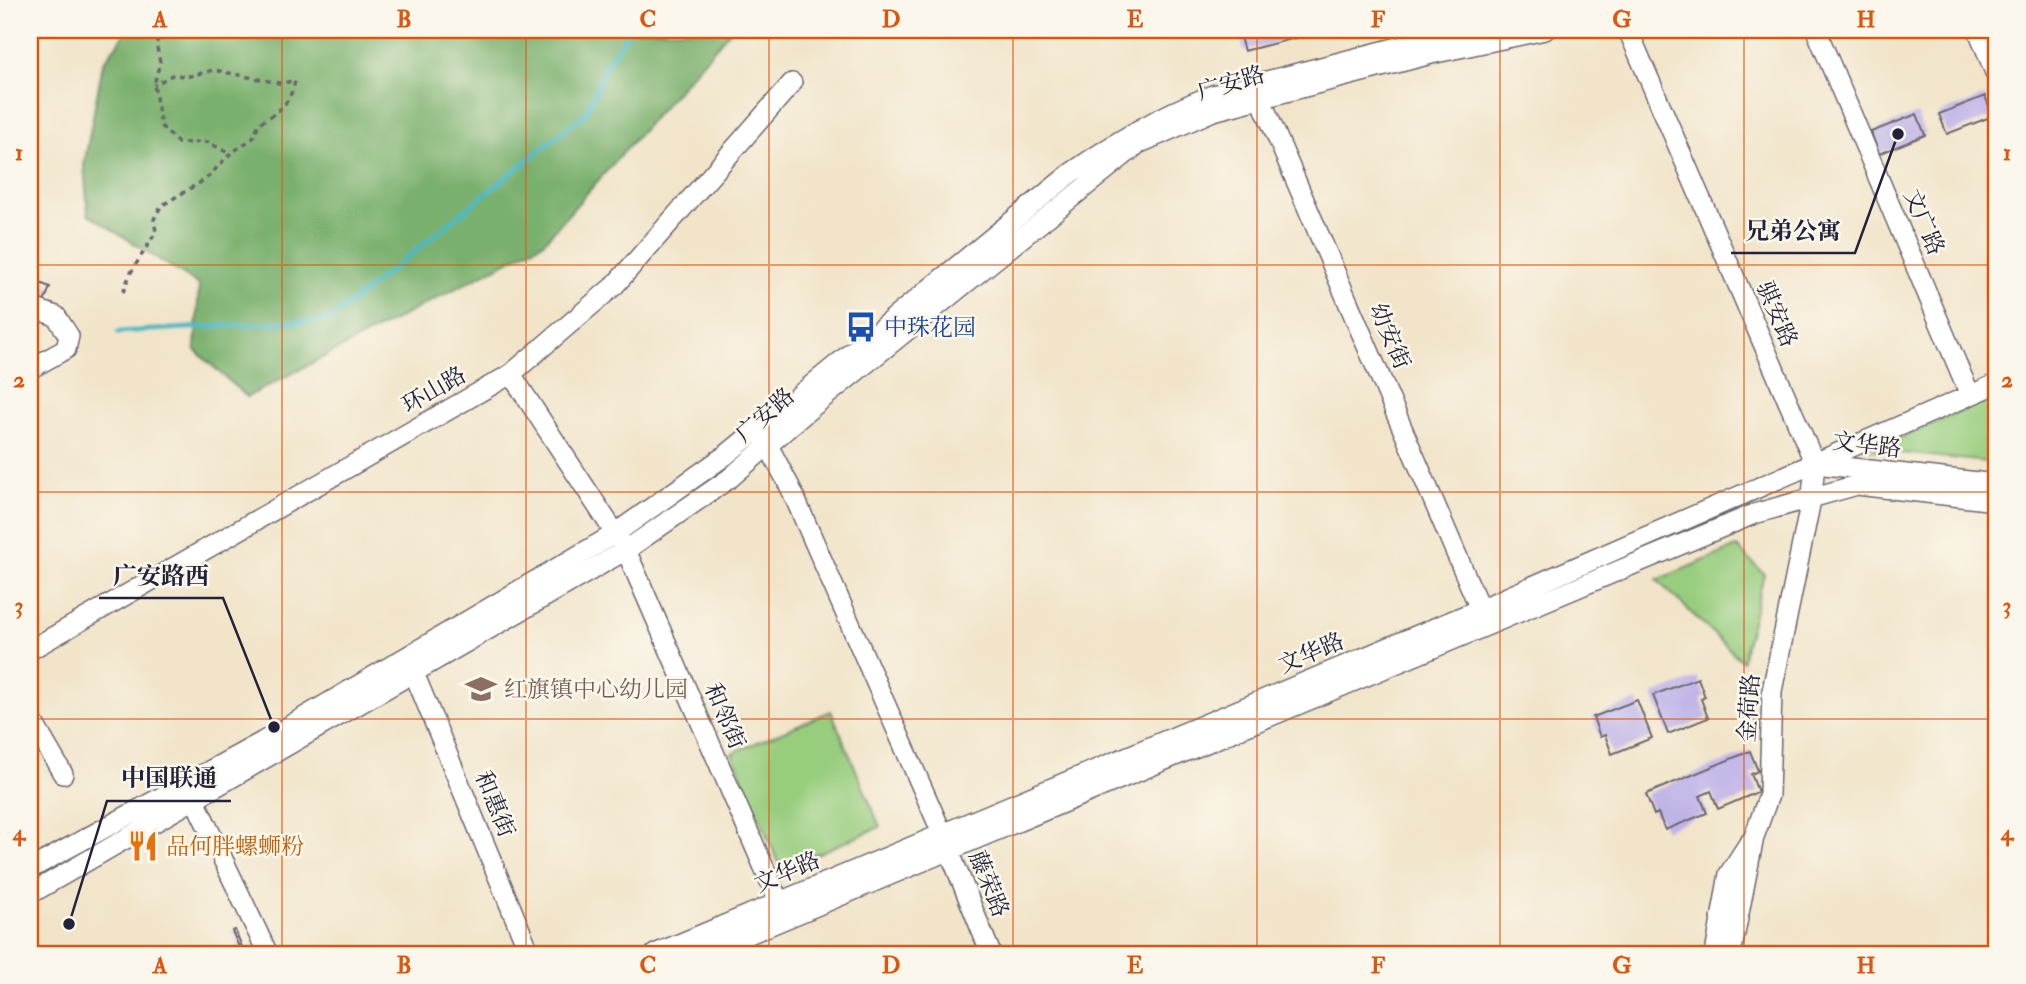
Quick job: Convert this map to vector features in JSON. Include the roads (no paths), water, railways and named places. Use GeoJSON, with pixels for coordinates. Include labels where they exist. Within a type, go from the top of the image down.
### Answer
{"type":"FeatureCollection","features":[{"type":"Feature","properties":{"kind":"street","name":"广安路"},"geometry":{"type":"LineString","coordinates":[[410,665],[763,437],[1082,165],[1126,135],[1172,110],[1258,91],[1464,30]]}},
{"type":"Feature","properties":{"kind":"street","name":"广安路"},"geometry":{"type":"LineString","coordinates":[[1425,41],[1545,30]]}},
{"type":"Feature","properties":{"kind":"street","name":"骐安路"},"geometry":{"type":"LineString","coordinates":[[1628,30],[1815,464]]}},
{"type":"Feature","properties":{"kind":"street","name":"文广路"},"geometry":{"type":"LineString","coordinates":[[1816,30],[1970,395]]}},
{"type":"Feature","properties":{"kind":"street"},"geometry":{"type":"LineString","coordinates":[[1978,30],[1996,75]]}},
{"type":"Feature","properties":{"kind":"street","name":"环山路"},"geometry":{"type":"LineString","coordinates":[[30,650],[511,374],[615,285],[792,83]]}},
{"type":"Feature","properties":{"kind":"street","name":"幼安街"},"geometry":{"type":"LineString","coordinates":[[1258,91],[1480,609]]}},
{"type":"Feature","properties":{"kind":"street"},"geometry":{"type":"LineString","coordinates":[[30,307],[55,316],[69,336],[66,349],[30,369]]}},
{"type":"Feature","properties":{"kind":"street","name":"和邻街"},"geometry":{"type":"LineString","coordinates":[[511,374],[613,535],[626,550],[779,902]]}},
{"type":"Feature","properties":{"kind":"street"},"geometry":{"type":"LineString","coordinates":[[1815,464],[1996,384]]}},
{"type":"Feature","properties":{"kind":"street","name":"广安路"},"geometry":{"type":"LineString","coordinates":[[33,895],[191,791],[410,665],[626,550],[730,478],[763,437]]}},
{"type":"Feature","properties":{"kind":"street","name":"藤荣路"},"geometry":{"type":"LineString","coordinates":[[763,437],[790,487],[945,841],[991,954]]}},
{"type":"Feature","properties":{"kind":"street","name":"文华路"},"geometry":{"type":"LineString","coordinates":[[701,954],[945,841],[1815,464],[1996,484]]}},
{"type":"Feature","properties":{"kind":"street","name":"金荷路"},"geometry":{"type":"LineString","coordinates":[[1731,954],[1754,837],[1769,795],[1772,691],[1812,495],[1815,464]]}},
{"type":"Feature","properties":{"kind":"street","name":"文华路"},"geometry":{"type":"LineString","coordinates":[[655,954],[779,902],[945,841],[1468,634],[1754,514],[1812,495],[1857,485],[1996,501]]}},
{"type":"Feature","properties":{"kind":"street"},"geometry":{"type":"LineString","coordinates":[[1468,634],[1480,609]]}},
{"type":"Feature","properties":{"kind":"street","name":"和惠街"},"geometry":{"type":"LineString","coordinates":[[410,665],[530,954]]}},
{"type":"Feature","properties":{"kind":"street"},"geometry":{"type":"LineString","coordinates":[[30,717],[63,774]]}},
{"type":"Feature","properties":{"kind":"street","name":"广安路"},"geometry":{"type":"LineString","coordinates":[[30,869],[191,791]]}},
{"type":"Feature","properties":{"kind":"street"},"geometry":{"type":"LineString","coordinates":[[191,791],[268,954]]}},
{"type":"Feature","properties":{"kind":"street"},"geometry":{"type":"LineString","coordinates":[[1715,954],[1729,874],[1754,837]]}},
{"type":"Feature","properties":{"kind":"waterway"},"geometry":{"type":"LineString","coordinates":[[118,332],[329,320],[586,113],[607,63],[630,30]]}},
{"type":"Feature","properties":{"kind":"place","name":"兄弟公寓"},"geometry":{"type":"Point","coordinates":[1898,134]}},
{"type":"Feature","properties":{"kind":"place","name":"中珠花园"},"geometry":{"type":"Point","coordinates":[861,327]}},
{"type":"Feature","properties":{"kind":"place","name":"红旗镇中心幼儿园"},"geometry":{"type":"Point","coordinates":[481,689]}},
{"type":"Feature","properties":{"kind":"place","name":"广安路西"},"geometry":{"type":"Point","coordinates":[274,727]}},
{"type":"Feature","properties":{"kind":"place","name":"品何胖螺蛳粉"},"geometry":{"type":"Point","coordinates":[143,846]}},
{"type":"Feature","properties":{"kind":"place","name":"中国联通"},"geometry":{"type":"Point","coordinates":[69,924]}}]}
